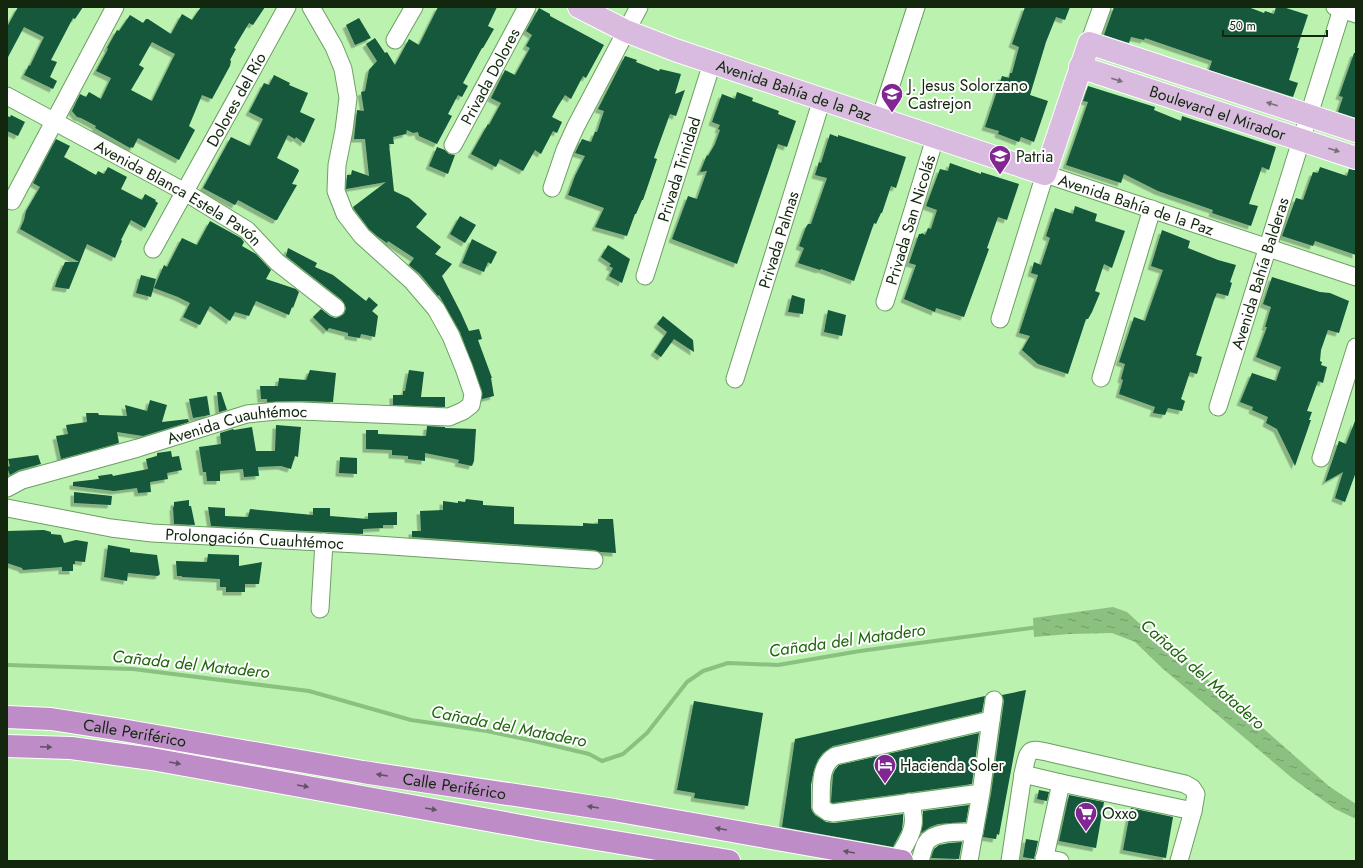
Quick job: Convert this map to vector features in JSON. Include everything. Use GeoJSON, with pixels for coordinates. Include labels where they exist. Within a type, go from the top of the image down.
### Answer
{"type":"FeatureCollection","features":[{"type":"Feature","properties":{"kind":"highway","name":"Calle Periférico"},"geometry":{"type":"LineString","coordinates":[[7,717],[52,720],[122,730],[364,772],[614,810],[899,861]]}},
{"type":"Feature","properties":{"kind":"highway","name":"Calle Periférico"},"geometry":{"type":"LineString","coordinates":[[7,746],[71,748],[152,759],[543,830],[729,861]]}},
{"type":"Feature","properties":{"kind":"main road","name":"Avenida Bahía de la Paz"},"geometry":{"type":"LineString","coordinates":[[579,7],[626,31],[675,50],[1045,174]]}},
{"type":"Feature","properties":{"kind":"main road"},"geometry":{"type":"LineString","coordinates":[[1045,174],[1089,43]]}},
{"type":"Feature","properties":{"kind":"main road","name":"Boulevard el Mirador"},"geometry":{"type":"LineString","coordinates":[[1089,43],[1356,131]]}},
{"type":"Feature","properties":{"kind":"main road","name":"Boulevard el Mirador"},"geometry":{"type":"LineString","coordinates":[[1080,68],[1356,158]]}},
{"type":"Feature","properties":{"kind":"street"},"geometry":{"type":"LineString","coordinates":[[12,202],[115,7]]}},
{"type":"Feature","properties":{"kind":"street","name":"Dolores del Río"},"geometry":{"type":"LineString","coordinates":[[153,249],[287,7]]}},
{"type":"Feature","properties":{"kind":"street","name":"Avenida Cuauhtémoc"},"geometry":{"type":"LineString","coordinates":[[7,488],[22,480],[138,448],[247,414],[277,411],[300,411],[450,417],[463,411],[471,405],[473,394],[464,368],[451,336],[436,309],[412,281],[362,236],[345,214],[336,191],[337,166],[348,98],[343,69],[334,47],[311,7]]}},
{"type":"Feature","properties":{"kind":"street"},"geometry":{"type":"LineString","coordinates":[[396,40],[414,7]]}},
{"type":"Feature","properties":{"kind":"street","name":"Privada Dolores"},"geometry":{"type":"LineString","coordinates":[[453,145],[527,7]]}},
{"type":"Feature","properties":{"kind":"street"},"geometry":{"type":"LineString","coordinates":[[552,188],[565,150],[576,126],[639,7]]}},
{"type":"Feature","properties":{"kind":"street"},"geometry":{"type":"LineString","coordinates":[[880,119],[916,7]]}},
{"type":"Feature","properties":{"kind":"street"},"geometry":{"type":"LineString","coordinates":[[1089,43],[1102,7]]}},
{"type":"Feature","properties":{"kind":"street","name":"Avenida Bahía Balderas"},"geometry":{"type":"LineString","coordinates":[[1218,407],[1309,116],[1344,10]]}},
{"type":"Feature","properties":{"kind":"street","name":"Privada Trinidad"},"geometry":{"type":"LineString","coordinates":[[645,276],[712,63]]}},
{"type":"Feature","properties":{"kind":"street","name":"Avenida Blanca Estela Pavón"},"geometry":{"type":"LineString","coordinates":[[7,96],[185,192],[247,230],[276,262],[336,308]]}},
{"type":"Feature","properties":{"kind":"street","name":"Privada Palmas"},"geometry":{"type":"LineString","coordinates":[[734,379],[822,99]]}},
{"type":"Feature","properties":{"kind":"street","name":"Privada San Nicolás"},"geometry":{"type":"LineString","coordinates":[[885,302],[935,138]]}},
{"type":"Feature","properties":{"kind":"street"},"geometry":{"type":"LineString","coordinates":[[1000,319],[1045,174]]}},
{"type":"Feature","properties":{"kind":"street","name":"Avenida Bahía de la Paz"},"geometry":{"type":"LineString","coordinates":[[1045,174],[1356,277]]}},
{"type":"Feature","properties":{"kind":"street"},"geometry":{"type":"LineString","coordinates":[[1101,378],[1152,209]]}},
{"type":"Feature","properties":{"kind":"street"},"geometry":{"type":"LineString","coordinates":[[1321,458],[1356,347]]}},
{"type":"Feature","properties":{"kind":"street","name":"Prolongación Cuauhtémoc"},"geometry":{"type":"LineString","coordinates":[[7,508],[111,528],[152,533],[324,542],[594,560]]}},
{"type":"Feature","properties":{"kind":"street"},"geometry":{"type":"LineString","coordinates":[[320,609],[324,542]]}},
{"type":"Feature","properties":{"kind":"street"},"geometry":{"type":"LineString","coordinates":[[969,861],[981,793],[994,700]]}},
{"type":"Feature","properties":{"kind":"street"},"geometry":{"type":"LineString","coordinates":[[981,793],[828,812],[821,806],[822,777],[825,766],[829,760],[835,756],[991,720]]}},
{"type":"Feature","properties":{"kind":"street"},"geometry":{"type":"LineString","coordinates":[[1010,861],[1023,774],[1028,754],[1034,749],[1186,784],[1192,788],[1196,794],[1180,861]]}},
{"type":"Feature","properties":{"kind":"street"},"geometry":{"type":"LineString","coordinates":[[1023,774],[1193,811]]}},
{"type":"Feature","properties":{"kind":"street"},"geometry":{"type":"LineString","coordinates":[[1050,860],[1061,783]]}},
{"type":"Feature","properties":{"kind":"street"},"geometry":{"type":"LineString","coordinates":[[899,861],[909,840],[913,826],[913,815],[909,802]]}},
{"type":"Feature","properties":{"kind":"street"},"geometry":{"type":"LineString","coordinates":[[920,861],[927,842],[937,835],[956,832],[974,832]]}},
{"type":"Feature","properties":{"kind":"water"},"geometry":{"type":"Polygon","coordinates":[[[1113,607],[1127,612],[1139,623],[1159,637],[1330,787],[1356,804],[1356,819],[1335,809],[1292,778],[1162,668],[1135,642],[1112,633],[1069,634],[1034,637],[1033,618],[1113,607]]]}},
{"type":"Feature","properties":{"kind":"building"},"geometry":{"type":"Polygon","coordinates":[[[18,7],[83,7],[75,19],[73,18],[51,60],[57,62],[50,77],[57,81],[53,89],[24,75],[44,37],[24,27],[7,59],[7,27],[18,7]]]}},
{"type":"Feature","properties":{"kind":"building"},"geometry":{"type":"Polygon","coordinates":[[[201,7],[265,7],[253,25],[249,23],[234,48],[236,49],[230,60],[230,66],[212,99],[202,95],[189,126],[195,130],[179,160],[138,138],[133,148],[130,148],[95,128],[96,126],[77,117],[72,111],[80,94],[86,97],[89,92],[101,99],[111,78],[96,71],[117,30],[119,31],[130,15],[143,23],[146,19],[148,19],[171,34],[182,14],[192,20],[201,7]],[[152,42],[139,65],[144,68],[131,90],[152,101],[175,54],[152,42]]]}},
{"type":"Feature","properties":{"kind":"building"},"geometry":{"type":"Polygon","coordinates":[[[438,7],[497,7],[488,26],[494,29],[463,83],[468,86],[462,97],[458,95],[448,114],[452,116],[437,144],[419,136],[418,132],[413,133],[407,130],[406,134],[393,137],[394,144],[389,144],[394,191],[409,198],[427,214],[416,227],[441,247],[435,254],[452,264],[442,276],[469,331],[479,329],[482,339],[478,340],[492,378],[494,396],[482,399],[482,391],[460,332],[439,295],[438,296],[420,274],[409,265],[414,258],[388,241],[387,243],[377,236],[369,229],[353,207],[386,182],[346,189],[347,175],[351,175],[352,170],[369,176],[365,139],[354,139],[357,110],[364,111],[361,92],[365,91],[369,70],[377,61],[366,44],[375,38],[385,53],[387,52],[395,65],[409,39],[419,45],[438,7]]]}},
{"type":"Feature","properties":{"kind":"building"},"geometry":{"type":"Polygon","coordinates":[[[1025,7],[1070,7],[1065,20],[1056,17],[1046,42],[1030,95],[1048,101],[1034,142],[1021,137],[1019,142],[998,134],[999,131],[985,127],[1002,76],[1009,78],[1010,73],[1012,73],[1019,47],[1012,44],[1025,7]]]}},
{"type":"Feature","properties":{"kind":"building"},"geometry":{"type":"Polygon","coordinates":[[[1114,7],[1248,7],[1264,13],[1265,11],[1274,14],[1276,7],[1283,7],[1308,15],[1297,48],[1299,48],[1289,80],[1298,83],[1293,97],[1209,70],[1212,61],[1145,38],[1144,40],[1131,37],[1129,43],[1104,35],[1114,7]]]}},
{"type":"Feature","properties":{"kind":"building"},"geometry":{"type":"Polygon","coordinates":[[[539,8],[550,14],[550,16],[604,45],[586,78],[583,76],[571,99],[565,95],[558,106],[552,117],[562,122],[557,133],[553,131],[541,154],[535,150],[523,171],[500,159],[496,167],[471,154],[501,103],[491,98],[505,70],[515,75],[530,48],[526,46],[532,35],[526,31],[539,8]]]}},
{"type":"Feature","properties":{"kind":"building"},"geometry":{"type":"Polygon","coordinates":[[[359,18],[371,38],[355,45],[346,25],[359,18]]]}},
{"type":"Feature","properties":{"kind":"building"},"geometry":{"type":"Polygon","coordinates":[[[1354,53],[1356,53],[1356,118],[1338,112],[1343,97],[1339,96],[1354,53]]]}},
{"type":"Feature","properties":{"kind":"building"},"geometry":{"type":"Polygon","coordinates":[[[625,56],[659,71],[660,69],[681,74],[675,94],[685,90],[676,116],[670,114],[654,158],[657,159],[643,200],[635,214],[627,236],[595,227],[604,208],[568,195],[585,156],[575,153],[582,139],[591,142],[595,132],[597,132],[604,111],[598,109],[625,56]]]}},
{"type":"Feature","properties":{"kind":"building"},"geometry":{"type":"Polygon","coordinates":[[[274,75],[290,83],[289,85],[308,93],[300,112],[315,119],[304,143],[296,137],[295,139],[288,135],[277,158],[298,169],[299,171],[292,184],[297,185],[277,220],[238,200],[235,205],[203,188],[231,137],[250,146],[263,119],[249,112],[264,83],[269,85],[274,75]]]}},
{"type":"Feature","properties":{"kind":"building"},"geometry":{"type":"Polygon","coordinates":[[[1088,86],[1155,107],[1154,110],[1181,121],[1182,116],[1276,147],[1269,170],[1262,167],[1249,204],[1258,206],[1251,226],[1212,213],[1213,210],[1158,191],[1124,174],[1121,183],[1066,165],[1088,102],[1083,101],[1088,86]]]}},
{"type":"Feature","properties":{"kind":"building"},"geometry":{"type":"Polygon","coordinates":[[[737,92],[753,98],[752,101],[779,111],[778,114],[796,121],[787,147],[778,144],[737,264],[672,239],[688,196],[697,199],[707,171],[700,172],[707,155],[708,156],[715,144],[720,130],[718,129],[720,125],[712,122],[722,94],[735,99],[737,92]]]}},
{"type":"Feature","properties":{"kind":"building"},"geometry":{"type":"Polygon","coordinates":[[[11,115],[25,122],[18,136],[7,131],[7,116],[10,117],[11,115]]]}},
{"type":"Feature","properties":{"kind":"building"},"geometry":{"type":"Polygon","coordinates":[[[830,134],[838,137],[838,135],[906,157],[896,188],[891,186],[882,213],[876,224],[874,223],[854,281],[821,269],[820,270],[798,263],[804,248],[799,246],[806,227],[808,224],[811,224],[827,178],[815,175],[819,162],[821,163],[830,134]]]}},
{"type":"Feature","properties":{"kind":"building"},"geometry":{"type":"Polygon","coordinates":[[[56,139],[70,146],[64,157],[96,175],[98,171],[104,174],[108,167],[127,177],[121,189],[142,200],[145,194],[156,200],[155,201],[158,203],[145,228],[131,220],[121,240],[122,241],[115,258],[87,244],[69,289],[55,287],[57,280],[65,262],[79,262],[20,229],[26,211],[40,187],[33,183],[56,139]]]}},
{"type":"Feature","properties":{"kind":"building"},"geometry":{"type":"Polygon","coordinates":[[[437,147],[445,150],[449,154],[455,155],[448,174],[429,166],[437,147]]]}},
{"type":"Feature","properties":{"kind":"building"},"geometry":{"type":"Polygon","coordinates":[[[950,163],[981,174],[981,172],[1019,184],[1007,220],[998,217],[987,248],[989,249],[964,317],[936,308],[935,312],[904,299],[916,265],[909,263],[919,234],[922,233],[925,235],[928,228],[931,229],[937,210],[926,206],[940,169],[948,171],[950,163]]]}},
{"type":"Feature","properties":{"kind":"building"},"geometry":{"type":"Polygon","coordinates":[[[1320,167],[1347,176],[1349,169],[1356,170],[1356,255],[1315,241],[1313,246],[1282,236],[1296,198],[1303,200],[1313,172],[1318,173],[1320,167]]]}},
{"type":"Feature","properties":{"kind":"building"},"geometry":{"type":"Polygon","coordinates":[[[1075,206],[1097,214],[1095,221],[1125,231],[1112,268],[1104,264],[1095,291],[1100,293],[1092,312],[1088,319],[1086,319],[1068,374],[1038,364],[1022,350],[1030,336],[1019,333],[1038,275],[1031,273],[1034,262],[1041,265],[1050,238],[1046,236],[1055,208],[1073,214],[1075,206]]]}},
{"type":"Feature","properties":{"kind":"building"},"geometry":{"type":"Polygon","coordinates":[[[460,216],[476,225],[465,243],[450,234],[460,216]]]}},
{"type":"Feature","properties":{"kind":"building"},"geometry":{"type":"Polygon","coordinates":[[[210,221],[241,238],[244,242],[242,246],[256,254],[271,270],[266,279],[296,289],[299,292],[289,315],[256,301],[249,316],[235,312],[230,321],[210,306],[200,325],[183,317],[190,303],[154,288],[164,265],[167,267],[182,238],[197,245],[210,221]]]}},
{"type":"Feature","properties":{"kind":"building"},"geometry":{"type":"Polygon","coordinates":[[[1162,230],[1190,241],[1188,248],[1218,260],[1236,265],[1230,282],[1232,283],[1228,296],[1217,293],[1214,300],[1196,355],[1202,357],[1197,374],[1190,372],[1181,399],[1185,401],[1182,411],[1168,408],[1165,415],[1153,413],[1155,407],[1119,394],[1125,364],[1119,362],[1134,317],[1145,321],[1163,270],[1151,266],[1162,230]]]}},
{"type":"Feature","properties":{"kind":"building"},"geometry":{"type":"Polygon","coordinates":[[[472,239],[497,252],[491,264],[488,262],[484,272],[462,263],[472,239]]]}},
{"type":"Feature","properties":{"kind":"building"},"geometry":{"type":"Polygon","coordinates":[[[608,245],[630,259],[622,283],[609,276],[613,268],[609,266],[611,264],[601,257],[608,245]]]}},
{"type":"Feature","properties":{"kind":"building"},"geometry":{"type":"Polygon","coordinates":[[[288,248],[317,263],[315,267],[333,275],[366,301],[369,297],[378,305],[372,311],[378,316],[375,337],[361,334],[360,338],[348,336],[348,333],[329,328],[327,331],[313,317],[321,309],[330,316],[335,318],[339,317],[344,314],[346,309],[345,305],[342,300],[286,256],[288,248]]]}},
{"type":"Feature","properties":{"kind":"building"},"geometry":{"type":"Polygon","coordinates":[[[141,275],[156,279],[151,297],[136,293],[141,275]]]}},
{"type":"Feature","properties":{"kind":"building"},"geometry":{"type":"Polygon","coordinates":[[[1272,277],[1320,292],[1330,293],[1349,301],[1339,333],[1328,330],[1321,350],[1321,365],[1327,367],[1323,383],[1318,381],[1307,411],[1312,412],[1309,420],[1311,420],[1295,466],[1277,429],[1266,423],[1268,417],[1252,410],[1253,407],[1240,402],[1252,373],[1276,381],[1281,367],[1256,357],[1267,327],[1265,327],[1271,307],[1263,304],[1272,277]]]}},
{"type":"Feature","properties":{"kind":"building"},"geometry":{"type":"Polygon","coordinates":[[[792,295],[805,299],[803,314],[788,312],[792,295]]]}},
{"type":"Feature","properties":{"kind":"building"},"geometry":{"type":"Polygon","coordinates":[[[828,310],[846,315],[842,336],[824,332],[828,310]]]}},
{"type":"Feature","properties":{"kind":"building"},"geometry":{"type":"Polygon","coordinates":[[[663,316],[693,340],[694,352],[674,339],[661,357],[654,352],[667,332],[657,324],[663,316]]]}},
{"type":"Feature","properties":{"kind":"building"},"geometry":{"type":"Polygon","coordinates":[[[310,370],[336,373],[333,402],[267,402],[267,399],[261,399],[260,386],[278,386],[279,378],[306,380],[310,370]]]}},
{"type":"Feature","properties":{"kind":"building"},"geometry":{"type":"Polygon","coordinates":[[[409,370],[424,372],[421,397],[445,397],[445,407],[393,405],[393,395],[403,395],[403,391],[405,391],[409,370]]]}},
{"type":"Feature","properties":{"kind":"building"},"geometry":{"type":"Polygon","coordinates":[[[217,392],[221,392],[227,410],[219,412],[217,392]]]}},
{"type":"Feature","properties":{"kind":"building"},"geometry":{"type":"Polygon","coordinates":[[[207,396],[210,415],[193,418],[189,399],[207,396]]]}},
{"type":"Feature","properties":{"kind":"building"},"geometry":{"type":"Polygon","coordinates":[[[150,400],[167,405],[162,422],[188,419],[189,422],[143,436],[117,432],[119,443],[61,459],[56,436],[68,434],[66,425],[87,422],[86,413],[127,416],[125,405],[147,411],[150,400]]]}},
{"type":"Feature","properties":{"kind":"building"},"geometry":{"type":"Polygon","coordinates":[[[1355,421],[1356,472],[1345,502],[1335,498],[1343,472],[1325,482],[1339,441],[1346,444],[1355,421]]]}},
{"type":"Feature","properties":{"kind":"building"},"geometry":{"type":"Polygon","coordinates":[[[276,425],[301,427],[298,457],[295,456],[291,469],[281,466],[258,467],[259,476],[244,477],[243,469],[220,471],[220,481],[207,481],[206,472],[203,472],[199,447],[221,444],[220,433],[233,429],[252,427],[256,451],[275,451],[276,425]]]}},
{"type":"Feature","properties":{"kind":"building"},"geometry":{"type":"Polygon","coordinates":[[[427,426],[476,429],[474,461],[472,466],[458,463],[459,460],[425,453],[425,461],[408,459],[408,456],[392,455],[392,450],[366,449],[366,430],[378,430],[378,434],[426,436],[427,426]]]}},
{"type":"Feature","properties":{"kind":"building"},"geometry":{"type":"Polygon","coordinates":[[[171,451],[172,457],[179,456],[182,470],[167,473],[168,479],[150,482],[151,492],[138,493],[137,488],[114,491],[73,486],[73,482],[99,479],[98,476],[112,474],[113,476],[148,469],[146,459],[157,456],[157,453],[171,451]]]}},
{"type":"Feature","properties":{"kind":"building"},"geometry":{"type":"Polygon","coordinates":[[[38,455],[41,464],[19,470],[10,475],[7,467],[10,466],[8,459],[38,455]]]}},
{"type":"Feature","properties":{"kind":"building"},"geometry":{"type":"Polygon","coordinates":[[[340,457],[357,458],[357,474],[339,473],[340,457]]]}},
{"type":"Feature","properties":{"kind":"building"},"geometry":{"type":"Polygon","coordinates":[[[74,492],[112,496],[111,505],[74,503],[74,492]]]}},
{"type":"Feature","properties":{"kind":"building"},"geometry":{"type":"Polygon","coordinates":[[[466,499],[483,501],[483,505],[514,507],[514,524],[583,526],[583,523],[598,524],[598,519],[613,519],[616,553],[600,552],[595,550],[412,537],[412,531],[421,531],[420,511],[443,510],[443,501],[458,503],[458,501],[465,502],[466,499]]]}},
{"type":"Feature","properties":{"kind":"building"},"geometry":{"type":"Polygon","coordinates":[[[189,500],[189,506],[191,506],[195,525],[174,524],[174,502],[189,500]]]}},
{"type":"Feature","properties":{"kind":"building"},"geometry":{"type":"Polygon","coordinates":[[[208,507],[225,508],[225,516],[248,517],[250,509],[313,515],[313,508],[330,508],[330,516],[368,519],[368,513],[397,512],[397,525],[383,525],[383,528],[363,529],[363,534],[211,526],[208,507]]]}},
{"type":"Feature","properties":{"kind":"building"},"geometry":{"type":"Polygon","coordinates":[[[44,530],[51,532],[51,534],[61,535],[64,543],[76,540],[88,542],[85,562],[75,561],[75,564],[73,564],[73,571],[62,571],[62,567],[23,570],[22,568],[7,563],[7,531],[44,530]]]}},
{"type":"Feature","properties":{"kind":"building"},"geometry":{"type":"Polygon","coordinates":[[[108,545],[130,549],[130,552],[157,555],[160,574],[158,576],[128,573],[127,581],[104,577],[108,545]]]}},
{"type":"Feature","properties":{"kind":"building"},"geometry":{"type":"Polygon","coordinates":[[[208,554],[239,555],[239,566],[262,562],[259,584],[245,584],[245,592],[226,592],[226,587],[220,587],[220,579],[177,576],[176,561],[207,562],[208,554]]]}},
{"type":"Feature","properties":{"kind":"building"},"geometry":{"type":"Polygon","coordinates":[[[1026,690],[999,835],[997,834],[996,839],[983,837],[991,794],[1004,701],[1002,695],[1026,690]]]}},
{"type":"Feature","properties":{"kind":"building"},"geometry":{"type":"Polygon","coordinates":[[[985,696],[982,712],[833,746],[823,753],[818,760],[811,785],[811,807],[815,815],[826,822],[834,823],[903,814],[902,830],[893,847],[782,827],[795,739],[985,696]]]}},
{"type":"Feature","properties":{"kind":"building"},"geometry":{"type":"Polygon","coordinates":[[[694,701],[763,713],[748,806],[694,798],[695,793],[677,790],[694,701]]]}},
{"type":"Feature","properties":{"kind":"building"},"geometry":{"type":"Polygon","coordinates":[[[979,733],[972,784],[833,803],[831,802],[833,775],[839,765],[979,733]]]}},
{"type":"Feature","properties":{"kind":"building"},"geometry":{"type":"Polygon","coordinates":[[[1039,790],[1049,792],[1047,801],[1037,799],[1039,790]]]}},
{"type":"Feature","properties":{"kind":"building"},"geometry":{"type":"Polygon","coordinates":[[[1069,795],[1104,802],[1096,848],[1059,841],[1069,795]]]}},
{"type":"Feature","properties":{"kind":"building"},"geometry":{"type":"Polygon","coordinates":[[[969,805],[966,822],[938,824],[921,833],[923,811],[969,805]]]}},
{"type":"Feature","properties":{"kind":"building"},"geometry":{"type":"Polygon","coordinates":[[[1131,808],[1173,817],[1166,858],[1123,850],[1131,808]]]}},
{"type":"Feature","properties":{"kind":"building"},"geometry":{"type":"Polygon","coordinates":[[[1026,839],[1038,841],[1034,859],[1023,857],[1026,839]]]}},
{"type":"Feature","properties":{"kind":"building"},"geometry":{"type":"Polygon","coordinates":[[[962,842],[959,859],[931,858],[934,849],[939,845],[962,842]]]}},
{"type":"Feature","properties":{"kind":"waterway","name":"Cañada del Matadero"},"geometry":{"type":"LineString","coordinates":[[7,665],[133,669],[309,691],[411,720],[487,731],[534,741],[589,754],[602,761],[623,754],[647,733],[687,682],[703,671],[728,663],[778,665],[860,651],[1039,627]]}},
{"type":"Feature","properties":{"kind":"place","name":"J. Jesus Solorzano Castrejon"},"geometry":{"type":"Point","coordinates":[892,114]}},
{"type":"Feature","properties":{"kind":"place","name":"Patria"},"geometry":{"type":"Point","coordinates":[1000,176]}},
{"type":"Feature","properties":{"kind":"place","name":"Hacienda Soler"},"geometry":{"type":"Point","coordinates":[885,784]}},
{"type":"Feature","properties":{"kind":"place","name":"Oxxo"},"geometry":{"type":"Point","coordinates":[1086,832]}}]}
